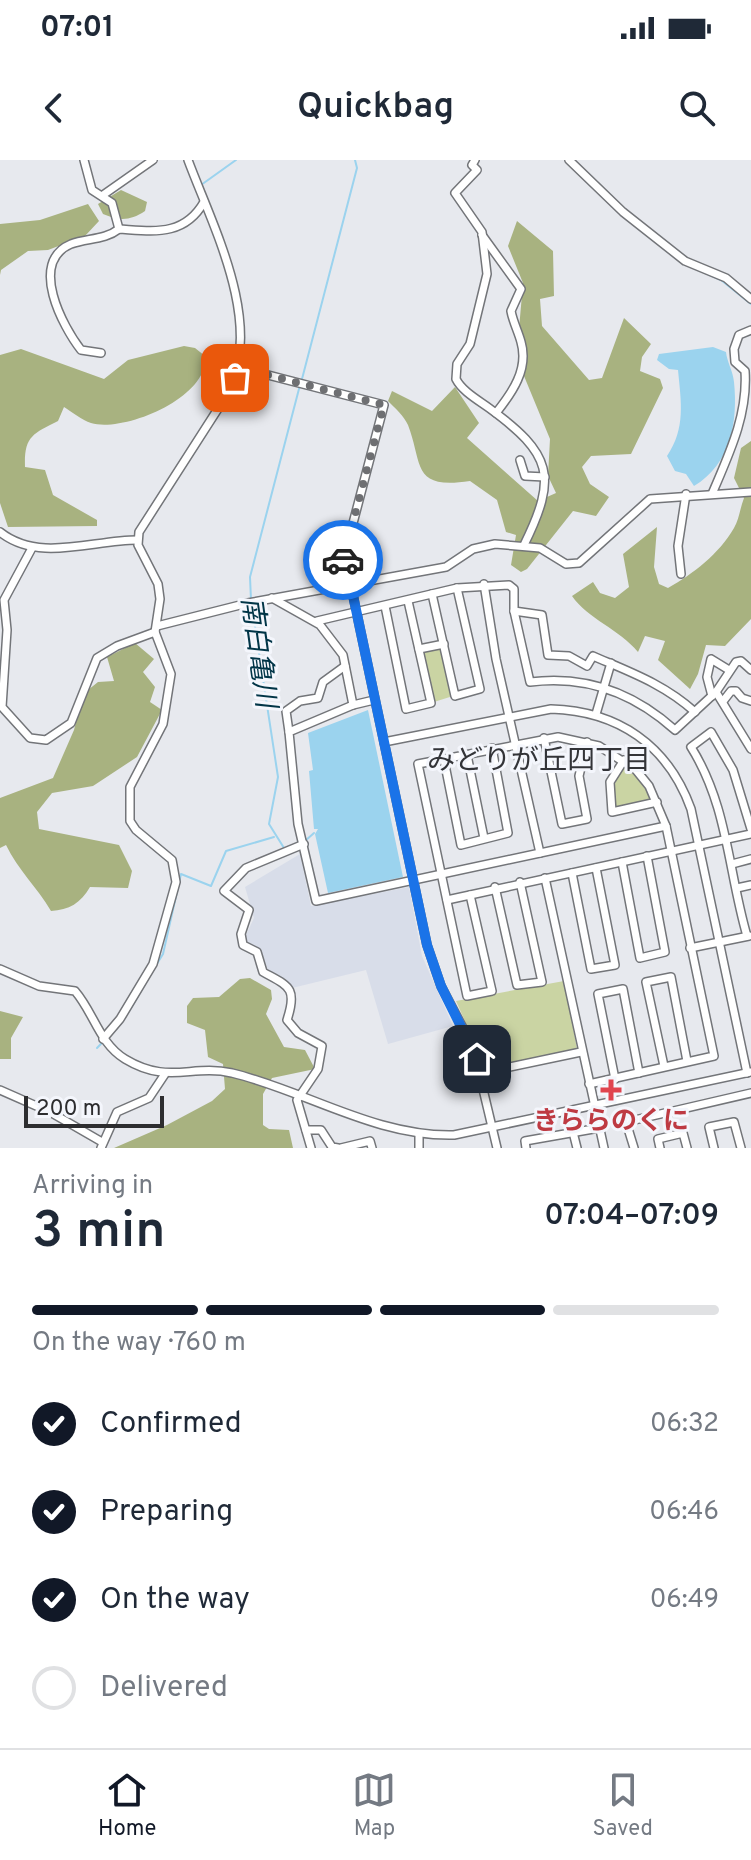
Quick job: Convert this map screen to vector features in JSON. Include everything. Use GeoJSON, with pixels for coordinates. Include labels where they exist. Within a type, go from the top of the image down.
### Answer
{"type":"FeatureCollection","features":[{"type":"Feature","properties":{"kind":"street"},"geometry":{"type":"LineString","coordinates":[[84,160],[92,190],[103,195],[116,209],[119,229]]}},
{"type":"Feature","properties":{"kind":"street"},"geometry":{"type":"LineString","coordinates":[[103,195],[153,160]]}},
{"type":"Feature","properties":{"kind":"street"},"geometry":{"type":"LineString","coordinates":[[103,1039],[120,1019],[153,964],[176,882],[172,860],[136,830],[130,821],[130,787],[163,724],[171,674],[156,629],[158,584],[137,540],[139,532],[230,390],[237,367],[236,291],[188,160]]}},
{"type":"Feature","properties":{"kind":"street"},"geometry":{"type":"LineString","coordinates":[[475,160],[472,165],[477,170],[455,193],[478,223],[487,274],[470,344],[457,364],[456,379],[461,387],[536,449],[545,477],[546,495],[524,545]]}},
{"type":"Feature","properties":{"kind":"street"},"geometry":{"type":"LineString","coordinates":[[569,160],[623,212],[685,261],[726,278],[751,299]]}},
{"type":"Feature","properties":{"kind":"street"},"geometry":{"type":"LineString","coordinates":[[101,353],[81,350],[67,331],[54,296],[52,273],[63,249],[110,236],[119,229],[172,230],[191,220],[204,202]]}},
{"type":"Feature","properties":{"kind":"street"},"geometry":{"type":"LineString","coordinates":[[482,235],[521,289],[511,311],[522,343],[522,364],[516,386],[496,413]]}},
{"type":"Feature","properties":{"kind":"street"},"geometry":{"type":"LineString","coordinates":[[712,494],[729,459],[741,415],[745,371],[735,362],[734,349],[739,335],[751,330]]}},
{"type":"Feature","properties":{"kind":"street"},"geometry":{"type":"LineString","coordinates":[[237,367],[384,405],[336,588]]}},
{"type":"Feature","properties":{"kind":"street"},"geometry":{"type":"LineString","coordinates":[[520,460],[525,476],[545,477]]}},
{"type":"Feature","properties":{"kind":"street"},"geometry":{"type":"LineString","coordinates":[[32,548],[3,594],[2,707],[30,738],[38,741],[46,740],[71,723],[97,658],[156,629],[272,598],[446,567],[479,547],[524,545],[540,548],[566,564],[579,563],[650,499],[686,494],[751,492]]}},
{"type":"Feature","properties":{"kind":"street"},"geometry":{"type":"LineString","coordinates":[[681,574],[677,558],[686,494]]}},
{"type":"Feature","properties":{"kind":"street"},"geometry":{"type":"LineString","coordinates":[[0,532],[32,548],[137,540]]}},
{"type":"Feature","properties":{"kind":"street"},"geometry":{"type":"LineString","coordinates":[[484,584],[496,659],[512,715],[540,853]]}},
{"type":"Feature","properties":{"kind":"street"},"geometry":{"type":"LineString","coordinates":[[317,621],[457,588],[484,584],[512,586],[514,611],[530,682],[572,680],[603,687],[644,705],[675,730],[714,694],[729,670],[741,661],[751,670]]}},
{"type":"Feature","properties":{"kind":"street"},"geometry":{"type":"LineString","coordinates":[[351,586],[433,967],[481,1073],[497,1148]]}},
{"type":"Feature","properties":{"kind":"street"},"geometry":{"type":"LineString","coordinates":[[432,594],[455,696],[480,689],[457,588]]}},
{"type":"Feature","properties":{"kind":"street"},"geometry":{"type":"LineString","coordinates":[[272,598],[317,621],[343,655],[353,705]]}},
{"type":"Feature","properties":{"kind":"street"},"geometry":{"type":"LineString","coordinates":[[385,606],[406,709],[431,703],[408,601]]}},
{"type":"Feature","properties":{"kind":"street"},"geometry":{"type":"LineString","coordinates":[[514,611],[542,615],[548,655],[569,656],[587,666],[593,656],[652,681],[695,712]]}},
{"type":"Feature","properties":{"kind":"street"},"geometry":{"type":"LineString","coordinates":[[419,649],[444,644]]}},
{"type":"Feature","properties":{"kind":"street"},"geometry":{"type":"LineString","coordinates":[[729,670],[711,659],[707,677],[714,694],[724,700],[751,749]]}},
{"type":"Feature","properties":{"kind":"street"},"geometry":{"type":"LineString","coordinates":[[596,714],[611,663]]}},
{"type":"Feature","properties":{"kind":"street"},"geometry":{"type":"LineString","coordinates":[[345,666],[323,682],[318,698],[300,701],[286,711],[298,824],[316,901],[666,826]]}},
{"type":"Feature","properties":{"kind":"street"},"geometry":{"type":"LineString","coordinates":[[724,700],[736,691],[751,701]]}},
{"type":"Feature","properties":{"kind":"street"},"geometry":{"type":"LineString","coordinates":[[289,732],[353,705],[374,700]]}},
{"type":"Feature","properties":{"kind":"street"},"geometry":{"type":"LineString","coordinates":[[0,969],[39,986],[75,991],[103,1039],[124,1058],[165,1074],[228,1072],[419,1134],[454,1135],[749,1073],[685,792],[664,759],[638,735],[596,714],[551,709],[384,742]]}},
{"type":"Feature","properties":{"kind":"street"},"geometry":{"type":"LineString","coordinates":[[447,900],[495,887],[699,846],[727,838],[751,831],[733,770],[711,732],[691,747],[714,788],[727,838],[741,914],[749,936],[690,948]]}},
{"type":"Feature","properties":{"kind":"street"},"geometry":{"type":"LineString","coordinates":[[544,738],[562,824],[587,819],[579,776],[587,742]]}},
{"type":"Feature","properties":{"kind":"street"},"geometry":{"type":"LineString","coordinates":[[470,895],[492,991],[467,996],[418,764],[544,738],[587,742],[624,760],[649,786],[666,826],[714,1056],[589,1084]]}},
{"type":"Feature","properties":{"kind":"street"},"geometry":{"type":"LineString","coordinates":[[444,760],[461,845],[508,833],[492,748]]}},
{"type":"Feature","properties":{"kind":"street"},"geometry":{"type":"LineString","coordinates":[[467,755],[484,838]]}},
{"type":"Feature","properties":{"kind":"street"},"geometry":{"type":"LineString","coordinates":[[624,760],[610,782],[612,812],[657,802]]}},
{"type":"Feature","properties":{"kind":"street"},"geometry":{"type":"LineString","coordinates":[[304,844],[254,864],[235,876],[224,891],[249,910],[241,934],[243,945],[257,952],[263,972],[287,986],[293,1001],[287,1020],[298,1033],[322,1046],[318,1069],[299,1094],[311,1148]]}},
{"type":"Feature","properties":{"kind":"street"},"geometry":{"type":"LineString","coordinates":[[622,862],[640,958],[665,952],[647,856]]}},
{"type":"Feature","properties":{"kind":"street"},"geometry":{"type":"LineString","coordinates":[[732,864],[751,859]]}},
{"type":"Feature","properties":{"kind":"street"},"geometry":{"type":"LineString","coordinates":[[572,873],[591,969],[615,965],[596,868]]}},
{"type":"Feature","properties":{"kind":"street"},"geometry":{"type":"LineString","coordinates":[[545,878],[604,1148]]}},
{"type":"Feature","properties":{"kind":"street"},"geometry":{"type":"LineString","coordinates":[[495,887],[517,985],[542,982],[520,882]]}},
{"type":"Feature","properties":{"kind":"street"},"geometry":{"type":"LineString","coordinates":[[737,888],[751,885]]}},
{"type":"Feature","properties":{"kind":"street"},"geometry":{"type":"LineString","coordinates":[[741,914],[751,912]]}},
{"type":"Feature","properties":{"kind":"street"},"geometry":{"type":"LineString","coordinates":[[664,1066],[646,982],[671,977],[687,1061]]}},
{"type":"Feature","properties":{"kind":"street"},"geometry":{"type":"LineString","coordinates":[[615,1079],[598,994],[623,989],[639,1073]]}},
{"type":"Feature","properties":{"kind":"street"},"geometry":{"type":"LineString","coordinates":[[481,1073],[581,1052]]}},
{"type":"Feature","properties":{"kind":"street"},"geometry":{"type":"LineString","coordinates":[[0,1090],[50,1112],[102,1145],[117,1112],[149,1098],[165,1074]]}},
{"type":"Feature","properties":{"kind":"street"},"geometry":{"type":"LineString","coordinates":[[634,1148],[626,1122],[751,1093]]}},
{"type":"Feature","properties":{"kind":"street"},"geometry":{"type":"LineString","coordinates":[[714,1148],[709,1127],[734,1122],[741,1148]]}},
{"type":"Feature","properties":{"kind":"street"},"geometry":{"type":"LineString","coordinates":[[526,1148],[525,1141],[599,1128]]}},
{"type":"Feature","properties":{"kind":"street"},"geometry":{"type":"LineString","coordinates":[[306,1130],[321,1130],[332,1147],[370,1141],[372,1148]]}},
{"type":"Feature","properties":{"kind":"street"},"geometry":{"type":"LineString","coordinates":[[573,1132],[577,1148]]}},
{"type":"Feature","properties":{"kind":"street"},"geometry":{"type":"LineString","coordinates":[[660,1148],[658,1139],[683,1133],[687,1148]]}},
{"type":"Feature","properties":{"kind":"street"},"geometry":{"type":"LineString","coordinates":[[419,1134],[419,1148]]}},
{"type":"Feature","properties":{"kind":"street"},"geometry":{"type":"LineString","coordinates":[[549,1136],[551,1148]]}},
{"type":"Feature","properties":{"kind":"shaded area"},"geometry":{"type":"Polygon","coordinates":[[[300,854],[311,906],[409,887],[422,956],[453,1026],[388,1044],[366,970],[292,988],[269,973],[264,959],[247,945],[245,937],[254,918],[245,887],[300,854]]]}},
{"type":"Feature","properties":{"kind":"green space"},"geometry":{"type":"Polygon","coordinates":[[[121,190],[147,202],[145,211],[124,219],[103,214],[98,204],[121,190]]]}},
{"type":"Feature","properties":{"kind":"green space"},"geometry":{"type":"Polygon","coordinates":[[[88,204],[99,221],[85,236],[48,250],[28,251],[1,270],[0,275],[0,224],[40,220],[88,204]]]}},
{"type":"Feature","properties":{"kind":"green space"},"geometry":{"type":"Polygon","coordinates":[[[517,221],[553,251],[554,296],[540,299],[542,326],[589,380],[602,378],[624,318],[651,344],[642,357],[640,371],[660,379],[663,388],[631,454],[591,456],[582,467],[590,484],[609,497],[596,516],[573,511],[527,569],[521,572],[511,565],[516,535],[506,532],[497,500],[470,481],[451,483],[428,478],[422,471],[406,422],[388,401],[392,391],[432,411],[455,387],[479,423],[467,438],[538,501],[556,493],[548,476],[550,439],[524,376],[519,329],[523,283],[508,246],[517,221]]]}},
{"type":"Feature","properties":{"kind":"green space"},"geometry":{"type":"Polygon","coordinates":[[[184,346],[195,348],[205,356],[203,371],[180,398],[143,417],[106,425],[88,422],[64,407],[58,421],[36,433],[28,443],[25,467],[45,470],[53,495],[97,520],[97,526],[8,527],[0,503],[0,355],[21,349],[104,379],[128,360],[184,346]]]}},
{"type":"Feature","properties":{"kind":"green space"},"geometry":{"type":"Polygon","coordinates":[[[751,441],[751,619],[725,646],[706,645],[690,689],[658,660],[665,641],[645,636],[638,652],[572,596],[593,582],[600,593],[615,598],[629,587],[623,554],[657,527],[654,567],[659,584],[668,588],[705,562],[721,546],[737,521],[744,498],[734,478],[741,448],[751,441]]]}},
{"type":"Feature","properties":{"kind":"green space"},"geometry":{"type":"Polygon","coordinates":[[[135,643],[154,659],[143,672],[155,687],[150,702],[162,710],[137,757],[93,786],[52,793],[37,812],[39,829],[119,845],[132,871],[128,888],[90,887],[74,905],[51,911],[6,845],[0,848],[0,798],[53,778],[74,730],[83,694],[98,682],[114,681],[107,657],[135,643]]]}},
{"type":"Feature","properties":{"kind":"green space"},"geometry":{"type":"Polygon","coordinates":[[[443,646],[453,696],[434,702],[422,650],[443,646]]]}},
{"type":"Feature","properties":{"kind":"green space"},"geometry":{"type":"Polygon","coordinates":[[[623,766],[644,783],[654,801],[614,808],[612,790],[623,766]]]}},
{"type":"Feature","properties":{"kind":"green space"},"geometry":{"type":"Polygon","coordinates":[[[250,978],[271,990],[272,999],[266,1014],[284,1047],[305,1050],[315,1069],[272,1078],[263,1094],[263,1125],[269,1129],[289,1130],[293,1148],[114,1148],[167,1125],[212,1101],[225,1089],[223,1064],[208,1057],[205,1030],[187,1023],[187,1006],[193,998],[219,997],[240,979],[250,978]]]}},
{"type":"Feature","properties":{"kind":"green space"},"geometry":{"type":"Polygon","coordinates":[[[564,981],[577,1049],[486,1068],[456,1001],[564,981]]]}},
{"type":"Feature","properties":{"kind":"green space"},"geometry":{"type":"Polygon","coordinates":[[[0,1011],[23,1017],[11,1038],[11,1059],[0,1059],[0,1011]]]}},
{"type":"Feature","properties":{"kind":"water"},"geometry":{"type":"Polygon","coordinates":[[[713,347],[726,352],[734,382],[735,412],[724,454],[707,477],[694,486],[686,474],[675,471],[667,456],[680,425],[678,370],[669,369],[657,360],[659,354],[713,347]]]}},
{"type":"Feature","properties":{"kind":"water"},"geometry":{"type":"Polygon","coordinates":[[[368,710],[403,877],[328,893],[315,834],[318,829],[314,829],[309,771],[313,770],[308,733],[368,710]]]}},
{"type":"Feature","properties":{"kind":"waterway"},"geometry":{"type":"LineString","coordinates":[[201,185],[236,160]]}},
{"type":"Feature","properties":{"kind":"waterway","name":"南白亀川"},"geometry":{"type":"LineString","coordinates":[[302,379],[357,168],[355,160]]}},
{"type":"Feature","properties":{"kind":"waterway","name":"南白亀川"},"geometry":{"type":"LineString","coordinates":[[588,183],[640,230]]}},
{"type":"Feature","properties":{"kind":"waterway","name":"南白亀川"},"geometry":{"type":"LineString","coordinates":[[679,261],[721,280],[751,304]]}},
{"type":"Feature","properties":{"kind":"waterway","name":"南白亀川"},"geometry":{"type":"LineString","coordinates":[[251,600],[250,577],[300,385]]}},
{"type":"Feature","properties":{"kind":"waterway","name":"南白亀川"},"geometry":{"type":"LineString","coordinates":[[252,607],[278,777],[269,824],[284,848]]}},
{"type":"Feature","properties":{"kind":"waterway"},"geometry":{"type":"LineString","coordinates":[[305,841],[314,833]]}},
{"type":"Feature","properties":{"kind":"waterway","name":"南白亀川"},"geometry":{"type":"LineString","coordinates":[[155,967],[163,954],[181,874],[211,886],[226,851],[274,837]]}},
{"type":"Feature","properties":{"kind":"waterway","name":"南白亀川"},"geometry":{"type":"LineString","coordinates":[[129,1011],[138,996]]}},
{"type":"Feature","properties":{"kind":"waterway","name":"南白亀川"},"geometry":{"type":"LineString","coordinates":[[97,1048],[121,1023]]}},
{"type":"Feature","properties":{"kind":"way so far"},"geometry":{"type":"LineString","coordinates":[[235,378],[237,367],[384,405],[343,560]]}},
{"type":"Feature","properties":{"kind":"place","name":"きららのくに"},"geometry":{"type":"Point","coordinates":[611,1090]}},
{"type":"Feature","properties":{"kind":"district","name":"みどりが丘四丁目"},"geometry":{"type":"Point","coordinates":[539,759]}},
{"type":"Feature","properties":{"kind":"route"},"geometry":{"type":"LineString","coordinates":[[343,560],[336,588],[351,586],[427,945],[441,986],[477,1059]]}}]}
